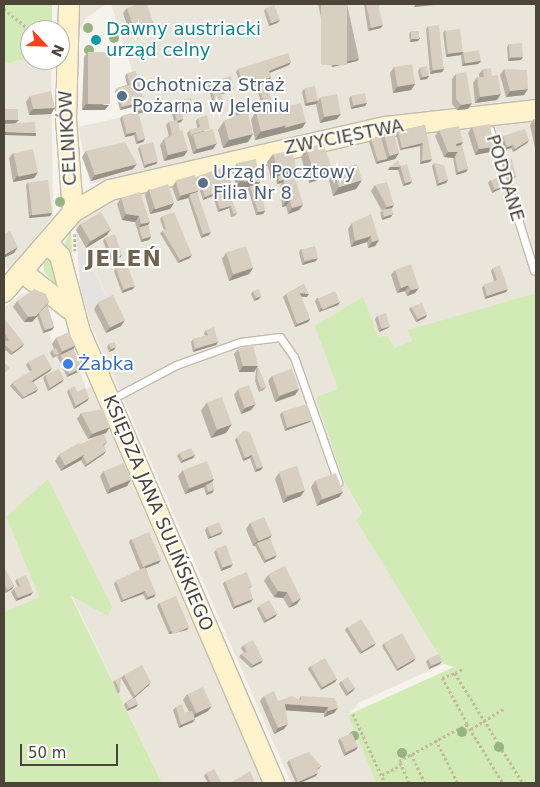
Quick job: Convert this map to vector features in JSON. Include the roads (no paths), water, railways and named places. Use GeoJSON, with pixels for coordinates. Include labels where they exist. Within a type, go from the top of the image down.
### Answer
{"type":"FeatureCollection","features":[{"type":"Feature","properties":{"kind":"street","name":"CELNIKÓW"},"geometry":{"type":"LineString","coordinates":[[69,4],[66,119],[74,220]]}},
{"type":"Feature","properties":{"kind":"street","name":"ZWYCIĘSTWA"},"geometry":{"type":"LineString","coordinates":[[4,292],[47,244],[74,220],[97,195],[144,179],[385,127],[536,110]]}},
{"type":"Feature","properties":{"kind":"street","name":"KSIĘDZA JANA SULIŃSKIEGO"},"geometry":{"type":"LineString","coordinates":[[47,244],[62,262],[75,313],[110,401],[274,783]]}},
{"type":"Feature","properties":{"kind":"street"},"geometry":{"type":"LineString","coordinates":[[22,272],[75,313]]}},
{"type":"Feature","properties":{"kind":"lane","name":"PODDANE"},"geometry":{"type":"LineString","coordinates":[[487,115],[500,173],[534,270]]}},
{"type":"Feature","properties":{"kind":"lane"},"geometry":{"type":"LineString","coordinates":[[110,401],[176,365],[240,342],[280,337],[294,357],[341,490]]}},
{"type":"Feature","properties":{"kind":"place","name":"Dawny austriacki urząd celny"},"geometry":{"type":"Point","coordinates":[96,40]}},
{"type":"Feature","properties":{"kind":"place","name":"Ochotnicza Straż Pożarna w Jeleniu"},"geometry":{"type":"Point","coordinates":[122,96]}},
{"type":"Feature","properties":{"kind":"place","name":"Urząd Pocztowy Filia Nr 8"},"geometry":{"type":"Point","coordinates":[203,183]}},
{"type":"Feature","properties":{"kind":"place","name":"Żabka"},"geometry":{"type":"Point","coordinates":[68,364]}},
{"type":"Feature","properties":{"kind":"district","name":"JELEŃ"},"geometry":{"type":"Point","coordinates":[124,259]}}]}
